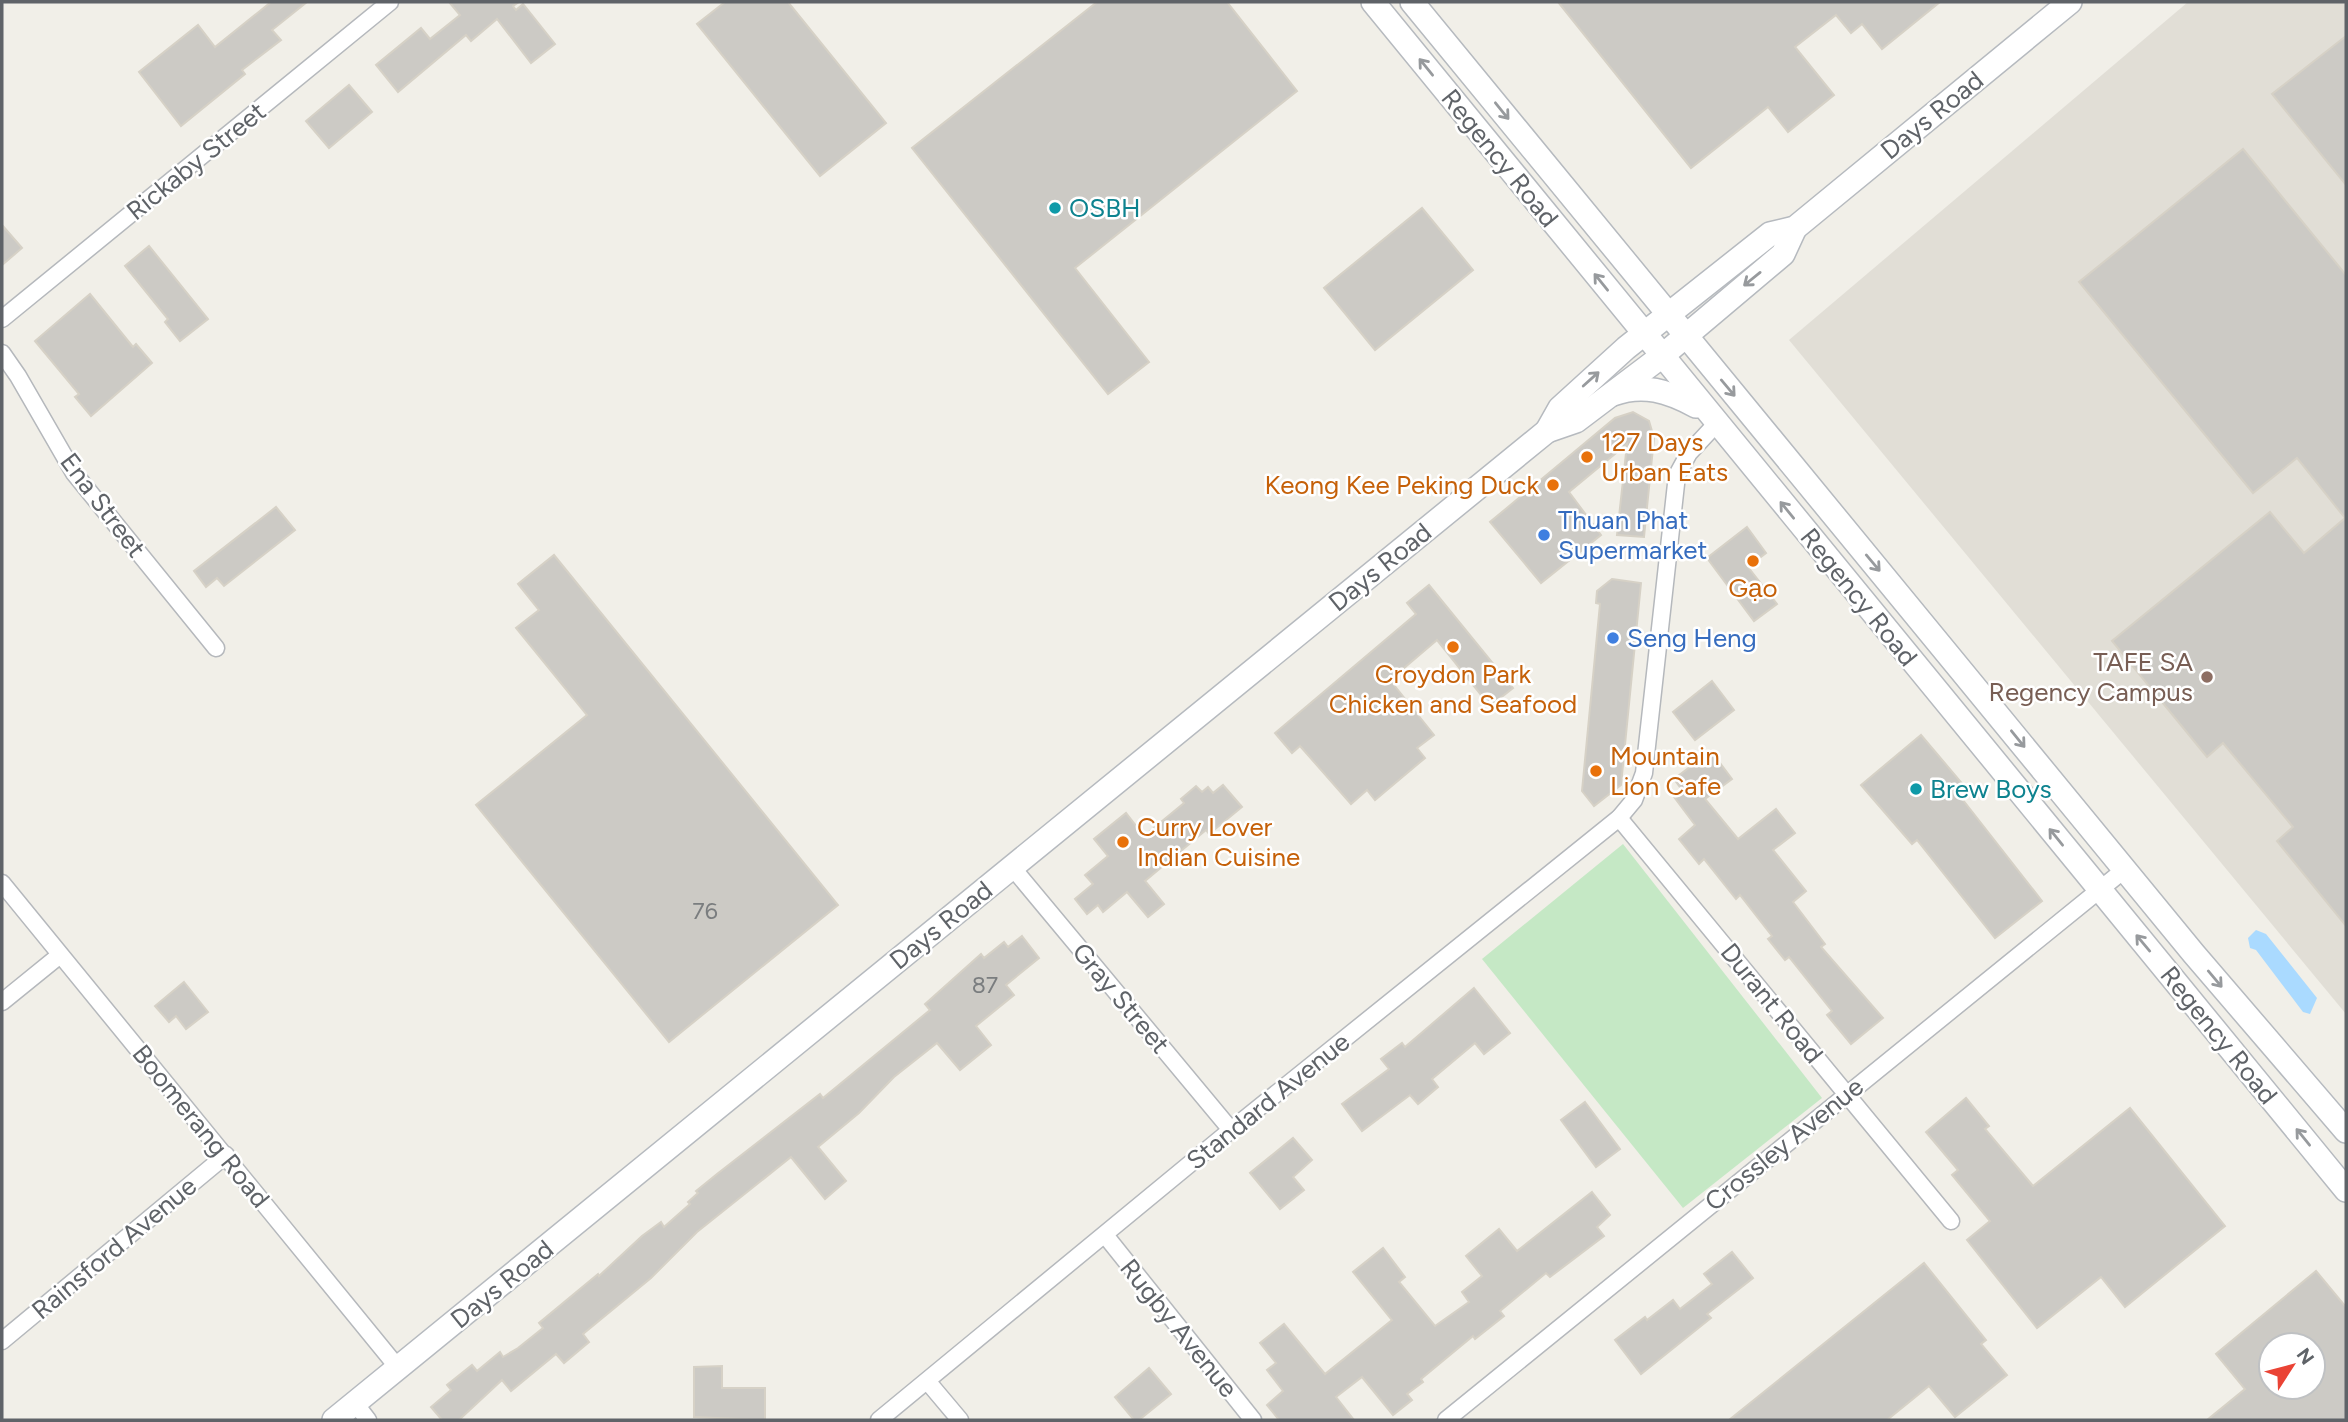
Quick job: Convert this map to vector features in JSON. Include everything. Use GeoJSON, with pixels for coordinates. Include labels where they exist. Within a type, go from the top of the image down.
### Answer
{"type":"FeatureCollection","features":[{"type":"Feature","properties":{"kind":"main road","name":"Regency Road"},"geometry":{"type":"LineString","coordinates":[[1373,2],[2346,1190]]}},
{"type":"Feature","properties":{"kind":"main road","name":"Regency Road"},"geometry":{"type":"LineString","coordinates":[[1412,2],[2124,870],[2346,1131]]}},
{"type":"Feature","properties":{"kind":"main road","name":"Days Road"},"geometry":{"type":"LineString","coordinates":[[1547,430],[1576,421],[1662,356],[1783,254],[1795,228],[2070,2]]}},
{"type":"Feature","properties":{"kind":"main road","name":"Days Road"},"geometry":{"type":"LineString","coordinates":[[334,1420],[361,1412],[399,1368],[1547,430],[1560,408],[1644,335],[1770,234],[1795,228]]}},
{"type":"Feature","properties":{"kind":"main road"},"geometry":{"type":"LineString","coordinates":[[1610,394],[1629,387],[1668,391],[1712,418]]}},
{"type":"Feature","properties":{"kind":"street","name":"Rickaby Street"},"geometry":{"type":"LineString","coordinates":[[2,319],[390,2]]}},
{"type":"Feature","properties":{"kind":"street","name":"Ena Street"},"geometry":{"type":"LineString","coordinates":[[2,353],[74,473],[216,648]]}},
{"type":"Feature","properties":{"kind":"street","name":"Standard Avenue"},"geometry":{"type":"LineString","coordinates":[[879,1420],[1231,1130],[1619,818],[1634,800],[1644,773],[1677,475],[1712,418]]}},
{"type":"Feature","properties":{"kind":"street","name":"Durant Road"},"geometry":{"type":"LineString","coordinates":[[1619,818],[1951,1221]]}},
{"type":"Feature","properties":{"kind":"street","name":"Gray Street"},"geometry":{"type":"LineString","coordinates":[[1012,867],[1231,1130]]}},
{"type":"Feature","properties":{"kind":"street","name":"Crossley Avenue"},"geometry":{"type":"LineString","coordinates":[[1446,1420],[2124,870]]}},
{"type":"Feature","properties":{"kind":"street","name":"Boomerang Road"},"geometry":{"type":"LineString","coordinates":[[2,884],[399,1368]]}},
{"type":"Feature","properties":{"kind":"street"},"geometry":{"type":"LineString","coordinates":[[2,1002],[60,955]]}},
{"type":"Feature","properties":{"kind":"street","name":"Rainsford Avenue"},"geometry":{"type":"LineString","coordinates":[[2,1341],[226,1155]]}},
{"type":"Feature","properties":{"kind":"street","name":"Rugby Avenue"},"geometry":{"type":"LineString","coordinates":[[1105,1235],[1253,1420]]}},
{"type":"Feature","properties":{"kind":"street"},"geometry":{"type":"LineString","coordinates":[[928,1382],[960,1420]]}},
{"type":"Feature","properties":{"kind":"shaded area","name":"TAFE SA Regency Campus"},"geometry":{"type":"Polygon","coordinates":[[[2188,2],[2346,2],[2346,1014],[1789,340],[2188,2]]]}},
{"type":"Feature","properties":{"kind":"green space"},"geometry":{"type":"Polygon","coordinates":[[[1623,844],[1822,1098],[1683,1208],[1482,959],[1623,844]]]}},
{"type":"Feature","properties":{"kind":"water"},"geometry":{"type":"Polygon","coordinates":[[[2256,930],[2266,934],[2317,998],[2310,1014],[2303,1012],[2256,950],[2250,948],[2248,938],[2256,930]]]}},
{"type":"Feature","properties":{"kind":"building"},"geometry":{"type":"Polygon","coordinates":[[[271,2],[307,2],[272,30],[281,40],[242,70],[245,74],[181,126],[139,72],[198,25],[215,47],[271,2]]]}},
{"type":"Feature","properties":{"kind":"building"},"geometry":{"type":"Polygon","coordinates":[[[449,2],[519,2],[513,6],[516,10],[523,4],[555,44],[531,63],[497,19],[471,41],[466,35],[398,92],[376,65],[421,28],[430,39],[460,15],[449,2]]]}},
{"type":"Feature","properties":{"kind":"building"},"geometry":{"type":"Polygon","coordinates":[[[725,2],[788,2],[886,123],[820,176],[697,24],[725,2]]]}},
{"type":"Feature","properties":{"kind":"building","name":"OSBH"},"geometry":{"type":"Polygon","coordinates":[[[1097,2],[1227,2],[1297,91],[1075,268],[1149,362],[1108,394],[912,148],[1097,2]]]}},
{"type":"Feature","properties":{"kind":"building"},"geometry":{"type":"Polygon","coordinates":[[[1558,2],[1940,2],[1882,49],[1862,24],[1851,33],[1836,15],[1795,47],[1834,95],[1788,132],[1768,107],[1691,168],[1558,2]]]}},
{"type":"Feature","properties":{"kind":"building"},"geometry":{"type":"Polygon","coordinates":[[[2346,36],[2346,185],[2272,94],[2346,36]]]}},
{"type":"Feature","properties":{"kind":"building"},"geometry":{"type":"Polygon","coordinates":[[[349,85],[372,112],[329,148],[306,121],[349,85]]]}},
{"type":"Feature","properties":{"kind":"building"},"geometry":{"type":"Polygon","coordinates":[[[2243,149],[2346,275],[2346,926],[2277,841],[2293,827],[2223,743],[2207,757],[2112,641],[2270,512],[2304,553],[2345,518],[2297,458],[2253,493],[2079,282],[2243,149]]]}},
{"type":"Feature","properties":{"kind":"building"},"geometry":{"type":"Polygon","coordinates":[[[1422,208],[1473,270],[1375,350],[1324,288],[1422,208]]]}},
{"type":"Feature","properties":{"kind":"building"},"geometry":{"type":"Polygon","coordinates":[[[2,225],[22,248],[2,265],[2,225]]]}},
{"type":"Feature","properties":{"kind":"building"},"geometry":{"type":"Polygon","coordinates":[[[149,246],[208,319],[180,341],[165,322],[168,319],[125,266],[149,246]]]}},
{"type":"Feature","properties":{"kind":"building"},"geometry":{"type":"Polygon","coordinates":[[[90,294],[133,347],[136,344],[152,363],[91,416],[75,397],[79,394],[35,341],[90,294]]]}},
{"type":"Feature","properties":{"kind":"building"},"geometry":{"type":"Polygon","coordinates":[[[1633,412],[1649,421],[1654,438],[1644,537],[1617,535],[1627,444],[1569,492],[1601,535],[1541,583],[1490,522],[1615,418],[1633,412]]]}},
{"type":"Feature","properties":{"kind":"building"},"geometry":{"type":"Polygon","coordinates":[[[276,507],[295,530],[224,586],[217,578],[206,587],[194,571],[276,507]]]}},
{"type":"Feature","properties":{"kind":"building"},"geometry":{"type":"Polygon","coordinates":[[[1747,527],[1766,553],[1748,567],[1777,604],[1754,621],[1707,558],[1747,527]]]}},
{"type":"Feature","properties":{"kind":"building"},"geometry":{"type":"Polygon","coordinates":[[[554,555],[838,905],[669,1042],[476,805],[587,715],[516,628],[539,610],[518,584],[554,555]]]}},
{"type":"Feature","properties":{"kind":"building"},"geometry":{"type":"Polygon","coordinates":[[[1612,579],[1641,583],[1621,785],[1594,806],[1582,791],[1600,604],[1596,603],[1597,591],[1612,579]]]}},
{"type":"Feature","properties":{"kind":"building"},"geometry":{"type":"Polygon","coordinates":[[[1429,585],[1513,688],[1490,706],[1437,640],[1390,680],[1434,735],[1417,748],[1425,758],[1375,800],[1367,790],[1351,804],[1300,746],[1292,753],[1275,733],[1416,614],[1407,603],[1429,585]]]}},
{"type":"Feature","properties":{"kind":"building"},"geometry":{"type":"Polygon","coordinates":[[[1712,681],[1734,710],[1695,740],[1673,712],[1712,681]]]}},
{"type":"Feature","properties":{"kind":"building"},"geometry":{"type":"Polygon","coordinates":[[[1921,735],[1971,794],[1963,800],[2042,901],[1995,938],[1917,840],[1912,844],[1861,785],[1921,735]]]}},
{"type":"Feature","properties":{"kind":"building"},"geometry":{"type":"Polygon","coordinates":[[[1711,751],[1732,779],[1705,799],[1738,839],[1776,809],[1795,833],[1773,850],[1806,891],[1793,902],[1825,944],[1821,947],[1883,1018],[1851,1044],[1827,1015],[1832,1011],[1789,957],[1785,960],[1768,939],[1772,936],[1740,895],[1736,899],[1704,859],[1699,864],[1679,839],[1695,825],[1674,797],[1682,790],[1674,779],[1711,751]]]}},
{"type":"Feature","properties":{"kind":"building"},"geometry":{"type":"Polygon","coordinates":[[[1223,785],[1242,807],[1209,834],[1206,830],[1145,881],[1164,904],[1148,917],[1127,892],[1103,912],[1098,905],[1087,914],[1075,899],[1093,884],[1085,875],[1108,856],[1094,839],[1126,813],[1144,836],[1184,803],[1181,799],[1196,786],[1202,792],[1208,787],[1213,793],[1223,785]]]}},
{"type":"Feature","properties":{"kind":"building"},"geometry":{"type":"Polygon","coordinates":[[[1022,936],[1039,958],[1006,985],[1014,995],[976,1026],[991,1045],[960,1070],[937,1043],[894,1077],[859,1113],[818,1147],[846,1181],[825,1199],[791,1157],[697,1232],[651,1278],[583,1334],[589,1342],[564,1363],[556,1354],[511,1391],[502,1380],[459,1420],[442,1420],[431,1407],[451,1390],[447,1385],[472,1365],[477,1371],[500,1352],[503,1357],[518,1348],[543,1328],[539,1323],[598,1274],[599,1276],[642,1236],[661,1222],[664,1227],[690,1204],[688,1202],[698,1193],[696,1191],[820,1094],[823,1098],[930,1010],[925,1004],[981,954],[984,958],[1004,942],[1008,947],[1022,936]]]}},
{"type":"Feature","properties":{"kind":"building"},"geometry":{"type":"Polygon","coordinates":[[[184,982],[208,1012],[186,1029],[176,1016],[169,1022],[155,1006],[184,982]]]}},
{"type":"Feature","properties":{"kind":"building"},"geometry":{"type":"Polygon","coordinates":[[[1474,988],[1510,1033],[1484,1054],[1475,1043],[1432,1079],[1438,1087],[1418,1104],[1410,1095],[1362,1131],[1342,1104],[1389,1069],[1381,1059],[1402,1043],[1405,1047],[1474,988]]]}},
{"type":"Feature","properties":{"kind":"building"},"geometry":{"type":"Polygon","coordinates":[[[1966,1098],[1989,1126],[1985,1129],[2033,1186],[2130,1108],[2225,1226],[2125,1307],[2101,1277],[2037,1328],[1967,1240],[1990,1221],[1952,1175],[1958,1170],[1926,1132],[1966,1098]]]}},
{"type":"Feature","properties":{"kind":"building"},"geometry":{"type":"Polygon","coordinates":[[[1585,1102],[1620,1149],[1596,1167],[1561,1120],[1585,1102]]]}},
{"type":"Feature","properties":{"kind":"building"},"geometry":{"type":"Polygon","coordinates":[[[1293,1138],[1312,1160],[1293,1177],[1304,1190],[1280,1209],[1250,1173],[1293,1138]]]}},
{"type":"Feature","properties":{"kind":"building"},"geometry":{"type":"Polygon","coordinates":[[[1592,1192],[1610,1215],[1597,1227],[1604,1236],[1550,1277],[1546,1273],[1500,1311],[1504,1316],[1475,1339],[1473,1336],[1421,1379],[1423,1382],[1407,1394],[1412,1400],[1393,1415],[1362,1377],[1336,1397],[1354,1420],[1279,1420],[1267,1405],[1283,1391],[1267,1370],[1276,1363],[1260,1343],[1284,1324],[1325,1374],[1392,1320],[1353,1272],[1383,1248],[1405,1277],[1399,1282],[1435,1326],[1469,1302],[1462,1292],[1482,1276],[1466,1256],[1499,1229],[1517,1251],[1592,1192]]]}},
{"type":"Feature","properties":{"kind":"building"},"geometry":{"type":"Polygon","coordinates":[[[1732,1252],[1753,1278],[1707,1314],[1711,1318],[1641,1374],[1615,1340],[1673,1300],[1680,1309],[1712,1284],[1704,1274],[1732,1252]]]}},
{"type":"Feature","properties":{"kind":"building"},"geometry":{"type":"Polygon","coordinates":[[[1924,1263],[1986,1340],[1981,1344],[2007,1375],[1955,1417],[1929,1386],[1887,1420],[1729,1420],[1924,1263]]]}},
{"type":"Feature","properties":{"kind":"building"},"geometry":{"type":"Polygon","coordinates":[[[2316,1271],[2346,1307],[2346,1420],[2207,1420],[2245,1389],[2216,1354],[2316,1271]]]}},
{"type":"Feature","properties":{"kind":"building"},"geometry":{"type":"Polygon","coordinates":[[[722,1366],[722,1388],[765,1388],[765,1420],[694,1417],[694,1367],[722,1366]]]}},
{"type":"Feature","properties":{"kind":"building"},"geometry":{"type":"Polygon","coordinates":[[[1149,1368],[1171,1394],[1139,1420],[1134,1420],[1115,1397],[1149,1368]]]}},
{"type":"Feature","properties":{"kind":"place","name":"OSBH"},"geometry":{"type":"Point","coordinates":[1055,208]}},
{"type":"Feature","properties":{"kind":"place","name":"127 Days Urban Eats"},"geometry":{"type":"Point","coordinates":[1587,457]}},
{"type":"Feature","properties":{"kind":"place","name":"Keong Kee Peking Duck"},"geometry":{"type":"Point","coordinates":[1553,485]}},
{"type":"Feature","properties":{"kind":"place","name":"Thuan Phat Supermarket"},"geometry":{"type":"Point","coordinates":[1544,535]}},
{"type":"Feature","properties":{"kind":"place","name":"Gạo"},"geometry":{"type":"Point","coordinates":[1753,561]}},
{"type":"Feature","properties":{"kind":"place","name":"Seng Heng"},"geometry":{"type":"Point","coordinates":[1613,638]}},
{"type":"Feature","properties":{"kind":"place","name":"Croydon Park Chicken and Seafood"},"geometry":{"type":"Point","coordinates":[1453,647]}},
{"type":"Feature","properties":{"kind":"place","name":"TAFE SA Regency Campus"},"geometry":{"type":"Point","coordinates":[2207,677]}},
{"type":"Feature","properties":{"kind":"place","name":"Mountain Lion Cafe"},"geometry":{"type":"Point","coordinates":[1596,771]}},
{"type":"Feature","properties":{"kind":"place","name":"Brew Boys"},"geometry":{"type":"Point","coordinates":[1916,789]}},
{"type":"Feature","properties":{"kind":"place","name":"Curry Lover Indian Cuisine"},"geometry":{"type":"Point","coordinates":[1123,842]}}]}
